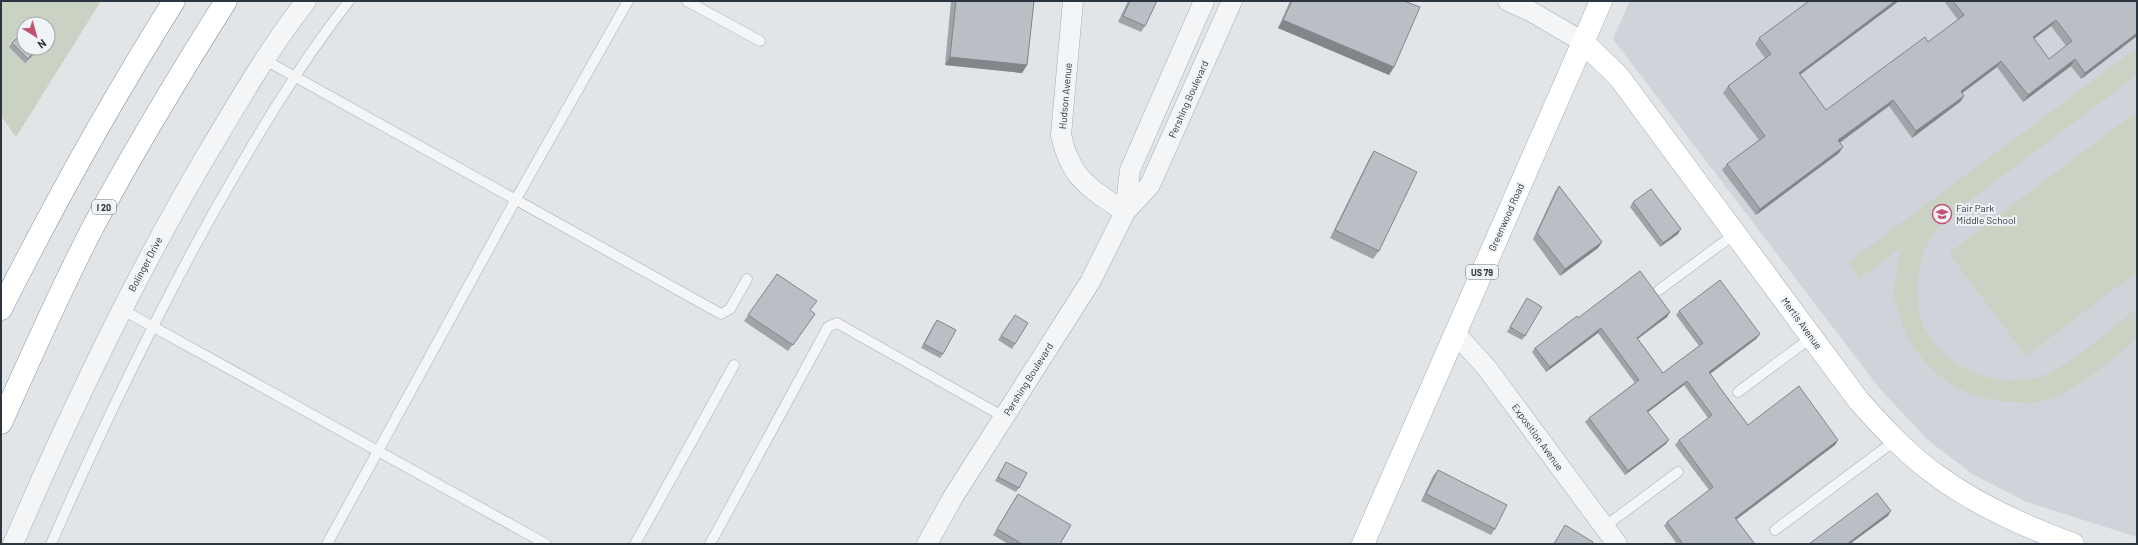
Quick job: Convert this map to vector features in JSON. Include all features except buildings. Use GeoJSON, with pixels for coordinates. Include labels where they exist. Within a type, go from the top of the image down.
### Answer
{"type":"FeatureCollection","features":[{"type":"Feature","properties":{"kind":"main road"},"geometry":{"type":"LineString","coordinates":[[1,310],[98,124],[174,1]]}},
{"type":"Feature","properties":{"kind":"main road","name":"I 20"},"geometry":{"type":"LineString","coordinates":[[1,423],[61,291],[94,226],[166,97],[226,1]]}},
{"type":"Feature","properties":{"kind":"main road","name":"Greenwood Road"},"geometry":{"type":"LineString","coordinates":[[1364,544],[1600,1]]}},
{"type":"Feature","properties":{"kind":"main road","name":"Mertis Avenue"},"geometry":{"type":"LineString","coordinates":[[1583,42],[1619,76],[1860,401],[1896,440],[1939,477],[1967,494],[2024,524],[2073,544]]}},
{"type":"Feature","properties":{"kind":"street","name":"Bolinger Drive"},"geometry":{"type":"LineString","coordinates":[[13,544],[47,463],[121,310],[181,198],[265,60],[306,1]]}},
{"type":"Feature","properties":{"kind":"street","name":"Hudson Avenue"},"geometry":{"type":"LineString","coordinates":[[1072,1],[1061,135],[1065,154],[1073,170],[1085,184],[1126,212]]}},
{"type":"Feature","properties":{"kind":"street","name":"Pershing Boulevard"},"geometry":{"type":"LineString","coordinates":[[1126,212],[1130,170],[1204,1]]}},
{"type":"Feature","properties":{"kind":"street","name":"Pershing Boulevard"},"geometry":{"type":"LineString","coordinates":[[927,544],[953,498],[1090,282],[1126,212],[1150,185],[1232,1]]}},
{"type":"Feature","properties":{"kind":"street"},"geometry":{"type":"LineString","coordinates":[[1508,1],[1532,12],[1583,42]]}},
{"type":"Feature","properties":{"kind":"street","name":"Exposition Avenue"},"geometry":{"type":"LineString","coordinates":[[1455,333],[1486,367],[1617,544]]}},
{"type":"Feature","properties":{"kind":"lane"},"geometry":{"type":"LineString","coordinates":[[51,544],[96,443],[154,327],[220,201],[294,77],[316,44],[349,1]]}},
{"type":"Feature","properties":{"kind":"lane"},"geometry":{"type":"LineString","coordinates":[[327,544],[516,199],[628,1]]}},
{"type":"Feature","properties":{"kind":"lane"},"geometry":{"type":"LineString","coordinates":[[688,1],[760,41]]}},
{"type":"Feature","properties":{"kind":"lane"},"geometry":{"type":"LineString","coordinates":[[265,60],[721,314],[730,309],[747,279]]}},
{"type":"Feature","properties":{"kind":"lane"},"geometry":{"type":"LineString","coordinates":[[1659,290],[1736,233]]}},
{"type":"Feature","properties":{"kind":"lane"},"geometry":{"type":"LineString","coordinates":[[121,310],[546,544]]}},
{"type":"Feature","properties":{"kind":"lane"},"geometry":{"type":"LineString","coordinates":[[710,544],[828,327],[837,323],[1004,417]]}},
{"type":"Feature","properties":{"kind":"lane"},"geometry":{"type":"LineString","coordinates":[[1738,392],[1812,337]]}},
{"type":"Feature","properties":{"kind":"lane"},"geometry":{"type":"LineString","coordinates":[[635,544],[734,365]]}},
{"type":"Feature","properties":{"kind":"lane"},"geometry":{"type":"LineString","coordinates":[[1775,530],[1896,440]]}},
{"type":"Feature","properties":{"kind":"lane"},"geometry":{"type":"LineString","coordinates":[[1604,527],[1678,472]]}},
{"type":"Feature","properties":{"kind":"shaded area","name":"Fair Park Middle School"},"geometry":{"type":"Polygon","coordinates":[[[1630,1],[2137,1],[2137,537],[2027,502],[1974,475],[1929,441],[1880,389],[1613,39],[1630,1]]]}},
{"type":"Feature","properties":{"kind":"green space"},"geometry":{"type":"Polygon","coordinates":[[[1,1],[101,1],[16,137],[1,116],[1,1]]]}},
{"type":"Feature","properties":{"kind":"green space"},"geometry":{"type":"Polygon","coordinates":[[[2137,48],[2137,75],[1943,221],[1926,247],[1920,265],[1918,296],[1919,315],[1928,334],[1938,348],[1951,360],[1966,369],[1999,379],[2017,380],[2035,378],[2046,374],[2088,348],[2137,308],[2137,339],[2078,385],[2051,398],[2038,402],[2030,403],[1993,400],[1972,394],[1952,384],[1935,372],[1920,356],[1908,337],[1899,316],[1894,288],[1901,248],[1860,278],[1848,262],[2137,48]]]}},
{"type":"Feature","properties":{"kind":"green space"},"geometry":{"type":"Polygon","coordinates":[[[2137,111],[2137,272],[2026,356],[1949,253],[2137,111]]]}},
{"type":"Feature","properties":{"kind":"place","name":"Fair Park Middle School"},"geometry":{"type":"Point","coordinates":[1942,214]}}]}
